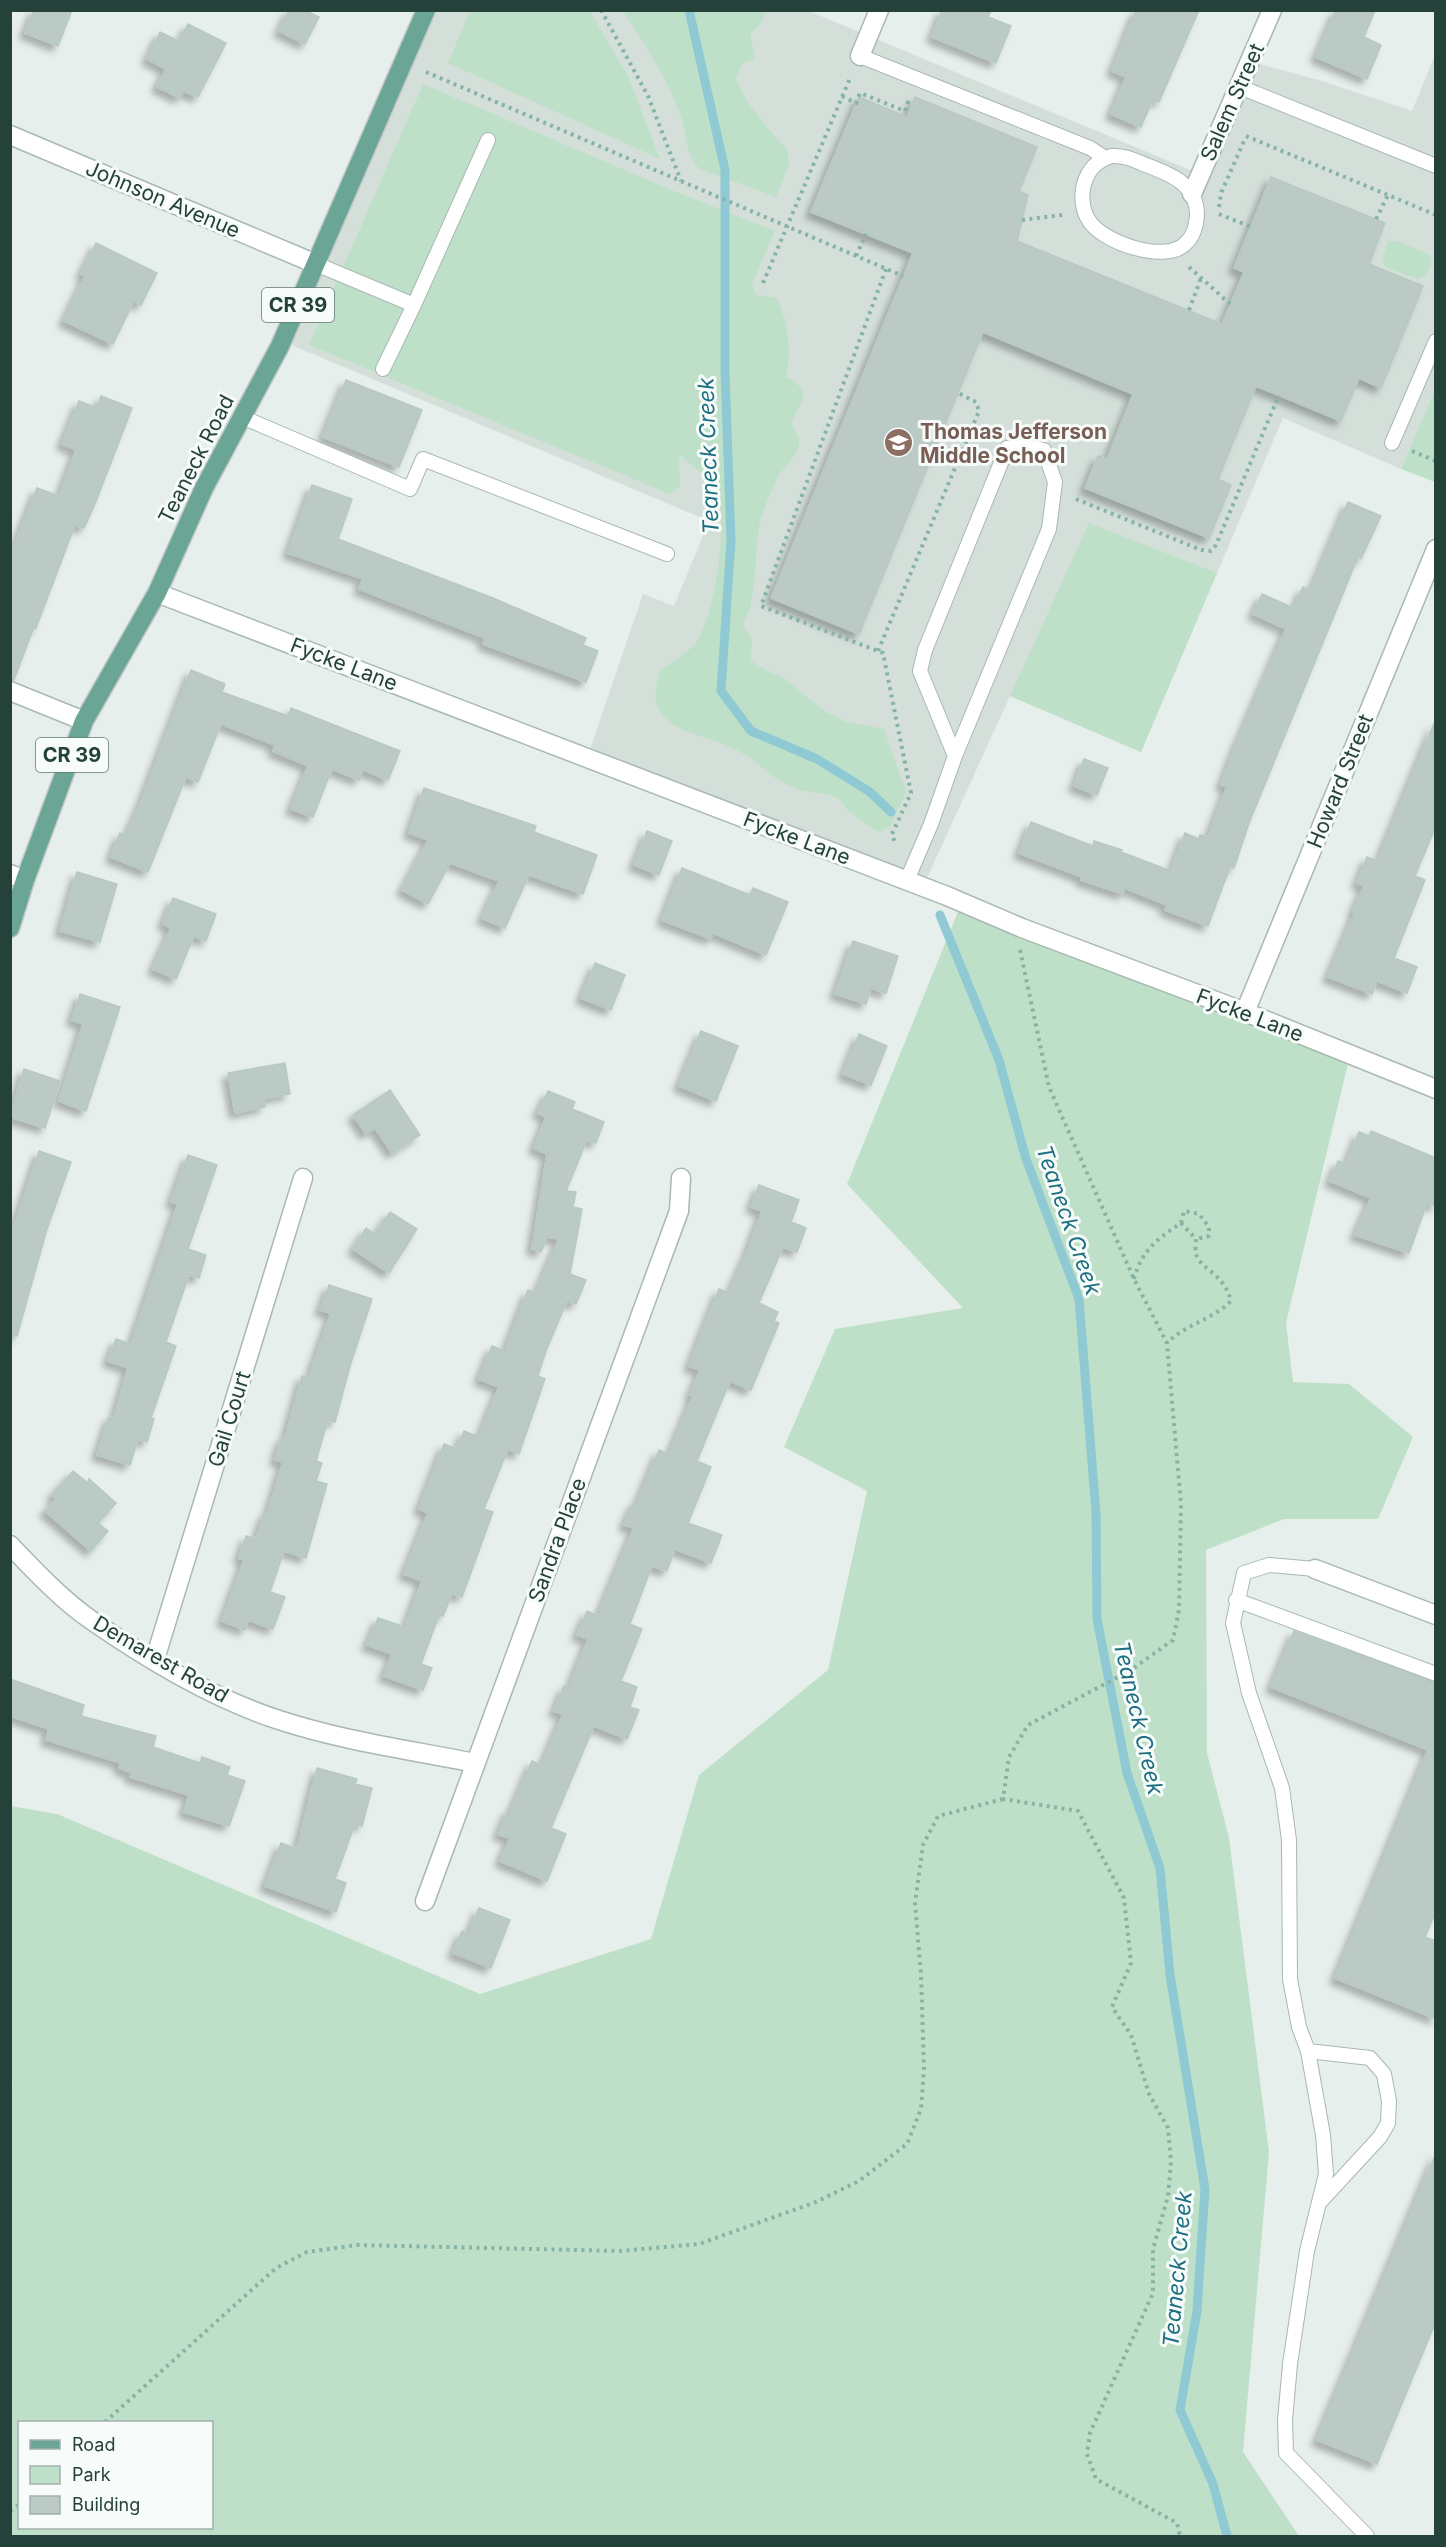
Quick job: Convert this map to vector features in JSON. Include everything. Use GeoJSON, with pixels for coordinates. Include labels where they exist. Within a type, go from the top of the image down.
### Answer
{"type":"FeatureCollection","features":[{"type":"Feature","properties":{"kind":"main road","name":"Teaneck Road"},"geometry":{"type":"LineString","coordinates":[[10,928],[18,877],[84,721],[157,592],[204,488],[280,346],[426,10]]}},
{"type":"Feature","properties":{"kind":"street"},"geometry":{"type":"LineString","coordinates":[[860,56],[879,10]]}},
{"type":"Feature","properties":{"kind":"street","name":"Salem Street"},"geometry":{"type":"LineString","coordinates":[[1192,194],[1272,10]]}},
{"type":"Feature","properties":{"kind":"street","name":"Johnson Avenue"},"geometry":{"type":"LineString","coordinates":[[10,135],[316,264]]}},
{"type":"Feature","properties":{"kind":"street","name":"Howard Street"},"geometry":{"type":"LineString","coordinates":[[1245,1012],[1436,549]]}},
{"type":"Feature","properties":{"kind":"street","name":"Fycke Lane"},"geometry":{"type":"LineString","coordinates":[[157,592],[907,880],[1022,928],[1245,1012],[1436,1089]]}},
{"type":"Feature","properties":{"kind":"street"},"geometry":{"type":"LineString","coordinates":[[10,691],[84,721]]}},
{"type":"Feature","properties":{"kind":"street","name":"Gail Court"},"geometry":{"type":"LineString","coordinates":[[155,1659],[303,1178]]}},
{"type":"Feature","properties":{"kind":"street","name":"Sandra Place"},"geometry":{"type":"LineString","coordinates":[[424,1901],[679,1211],[681,1178]]}},
{"type":"Feature","properties":{"kind":"street","name":"Demarest Road"},"geometry":{"type":"LineString","coordinates":[[10,1545],[46,1582],[90,1619],[209,1691],[278,1720],[340,1737],[476,1763]]}},
{"type":"Feature","properties":{"kind":"street"},"geometry":{"type":"LineString","coordinates":[[1315,1569],[1436,1614]]}},
{"type":"Feature","properties":{"kind":"lane"},"geometry":{"type":"LineString","coordinates":[[860,56],[1090,148],[1105,158]]}},
{"type":"Feature","properties":{"kind":"lane"},"geometry":{"type":"LineString","coordinates":[[1240,87],[1436,166]]}},
{"type":"Feature","properties":{"kind":"lane"},"geometry":{"type":"LineString","coordinates":[[383,369],[488,140]]}},
{"type":"Feature","properties":{"kind":"lane"},"geometry":{"type":"LineString","coordinates":[[1125,156],[1159,170],[1181,182],[1192,194],[1196,208],[1196,224],[1190,239],[1176,252],[1147,252],[1097,230],[1088,219],[1083,205],[1083,189],[1090,169],[1105,158],[1125,156]]}},
{"type":"Feature","properties":{"kind":"lane"},"geometry":{"type":"LineString","coordinates":[[316,264],[414,305]]}},
{"type":"Feature","properties":{"kind":"lane"},"geometry":{"type":"LineString","coordinates":[[1392,443],[1436,341]]}},
{"type":"Feature","properties":{"kind":"lane"},"geometry":{"type":"LineString","coordinates":[[242,417],[410,489],[423,459],[667,554]]}},
{"type":"Feature","properties":{"kind":"lane"},"geometry":{"type":"LineString","coordinates":[[907,880],[931,824],[955,756],[1049,529],[1055,482],[1044,450],[1026,446],[1007,448],[925,650],[920,671],[955,756]]}},
{"type":"Feature","properties":{"kind":"lane"},"geometry":{"type":"LineString","coordinates":[[1315,1569],[1269,1565],[1244,1573],[1236,1600],[1233,1623],[1249,1693],[1282,1788],[1289,1840],[1290,1979],[1299,2027],[1308,2051],[1323,2135],[1326,2174],[1307,2251],[1290,2364],[1285,2420],[1286,2453],[1367,2536]]}},
{"type":"Feature","properties":{"kind":"lane"},"geometry":{"type":"LineString","coordinates":[[1236,1600],[1436,1674]]}},
{"type":"Feature","properties":{"kind":"lane"},"geometry":{"type":"LineString","coordinates":[[1308,2051],[1355,2054],[1370,2058],[1384,2074],[1389,2101],[1388,2123],[1380,2137],[1318,2204]]}},
{"type":"Feature","properties":{"kind":"path"},"geometry":{"type":"LineString","coordinates":[[601,10],[648,96],[681,181]]}},
{"type":"Feature","properties":{"kind":"path"},"geometry":{"type":"LineString","coordinates":[[763,283],[860,56]]}},
{"type":"Feature","properties":{"kind":"path"},"geometry":{"type":"LineString","coordinates":[[426,72],[903,276]]}},
{"type":"Feature","properties":{"kind":"path"},"geometry":{"type":"LineString","coordinates":[[842,96],[856,103]]}},
{"type":"Feature","properties":{"kind":"path"},"geometry":{"type":"LineString","coordinates":[[1246,136],[1436,215]]}},
{"type":"Feature","properties":{"kind":"path"},"geometry":{"type":"LineString","coordinates":[[1376,219],[1388,195]]}},
{"type":"Feature","properties":{"kind":"path"},"geometry":{"type":"LineString","coordinates":[[1219,214],[1251,227]]}},
{"type":"Feature","properties":{"kind":"path"},"geometry":{"type":"LineString","coordinates":[[1022,220],[1062,215]]}},
{"type":"Feature","properties":{"kind":"path"},"geometry":{"type":"LineString","coordinates":[[856,256],[866,234]]}},
{"type":"Feature","properties":{"kind":"path"},"geometry":{"type":"LineString","coordinates":[[1189,267],[1230,304]]}},
{"type":"Feature","properties":{"kind":"path"},"geometry":{"type":"LineString","coordinates":[[886,269],[761,606],[883,653],[911,793],[892,834],[895,843]]}},
{"type":"Feature","properties":{"kind":"path"},"geometry":{"type":"LineString","coordinates":[[1189,310],[1201,278]]}},
{"type":"Feature","properties":{"kind":"path"},"geometry":{"type":"LineString","coordinates":[[878,651],[979,411],[976,402],[957,393]]}},
{"type":"Feature","properties":{"kind":"path"},"geometry":{"type":"LineString","coordinates":[[1076,499],[1201,550],[1210,551],[1216,545],[1279,395]]}},
{"type":"Feature","properties":{"kind":"path"},"geometry":{"type":"LineString","coordinates":[[1003,1799],[1010,1757],[1028,1725],[1131,1670],[1173,1640],[1179,1610],[1181,1505],[1167,1343],[1134,1279],[1050,1087],[1019,955],[1022,928]]}},
{"type":"Feature","properties":{"kind":"path"},"geometry":{"type":"LineString","coordinates":[[1134,1279],[1140,1257],[1162,1236],[1181,1223],[1184,1211],[1199,1214],[1209,1227],[1209,1236],[1196,1239]]}},
{"type":"Feature","properties":{"kind":"path"},"geometry":{"type":"LineString","coordinates":[[1167,1343],[1187,1326],[1205,1320],[1231,1301],[1228,1288],[1196,1254],[1196,1239],[1181,1223]]}},
{"type":"Feature","properties":{"kind":"path"},"geometry":{"type":"LineString","coordinates":[[106,2421],[276,2268],[308,2252],[357,2245],[620,2251],[699,2244],[816,2202],[859,2181],[907,2144],[921,2109],[923,2045],[921,1975],[915,1903],[923,1845],[938,1816],[1003,1799],[1078,1811],[1124,1898],[1131,1963],[1112,2007],[1131,2035],[1149,2094],[1168,2128],[1171,2162],[1168,2196],[1153,2249],[1153,2293],[1090,2433],[1087,2454],[1096,2479],[1178,2523],[1179,2536]]}},
{"type":"Feature","properties":{"kind":"shaded area","name":"Thomas Jefferson Middle School"},"geometry":{"type":"Polygon","coordinates":[[[426,11],[809,11],[1200,174],[1251,62],[1319,80],[1412,111],[1435,55],[1435,389],[1401,469],[1283,418],[1141,752],[1010,696],[923,887],[587,758],[643,594],[674,606],[709,521],[282,341],[426,11]]]}},
{"type":"Feature","properties":{"kind":"green space"},"geometry":{"type":"Polygon","coordinates":[[[470,11],[590,11],[627,74],[660,159],[448,63],[470,11]]]}},
{"type":"Feature","properties":{"kind":"green space"},"geometry":{"type":"Polygon","coordinates":[[[623,11],[766,11],[760,25],[750,34],[755,59],[742,63],[736,79],[758,116],[787,149],[789,164],[776,197],[700,169],[696,165],[669,88],[623,11]]]}},
{"type":"Feature","properties":{"kind":"green space"},"geometry":{"type":"Polygon","coordinates":[[[423,84],[674,191],[775,231],[752,285],[757,295],[777,298],[784,316],[788,337],[789,358],[786,377],[796,383],[804,393],[792,423],[799,446],[777,479],[760,522],[753,590],[744,627],[752,639],[751,661],[779,675],[825,711],[844,721],[884,729],[906,792],[891,825],[880,832],[850,812],[837,798],[789,785],[740,752],[678,727],[666,719],[658,708],[656,692],[660,671],[692,647],[705,624],[715,586],[721,542],[719,502],[715,488],[708,478],[687,462],[679,452],[680,487],[670,494],[309,345],[423,84]]]}},
{"type":"Feature","properties":{"kind":"green space"},"geometry":{"type":"Polygon","coordinates":[[[1397,241],[1430,255],[1432,263],[1426,275],[1418,279],[1385,267],[1382,258],[1388,242],[1397,241]]]}},
{"type":"Feature","properties":{"kind":"green space"},"geometry":{"type":"Polygon","coordinates":[[[1435,389],[1435,482],[1401,469],[1435,389]]]}},
{"type":"Feature","properties":{"kind":"green space"},"geometry":{"type":"Polygon","coordinates":[[[1089,523],[1217,573],[1141,752],[1010,696],[1089,523]]]}},
{"type":"Feature","properties":{"kind":"green space"},"geometry":{"type":"Polygon","coordinates":[[[962,902],[1350,1055],[1286,1323],[1293,1382],[1349,1384],[1413,1437],[1378,1519],[1284,1519],[1206,1550],[1207,1753],[1229,1838],[1269,2152],[1243,2452],[1299,2536],[11,2536],[10,2089],[13,2086],[10,2080],[10,1806],[57,1814],[480,1994],[651,1939],[699,1775],[828,1670],[867,1491],[784,1447],[835,1329],[963,1308],[847,1184],[962,902]]]}},
{"type":"Feature","properties":{"kind":"building"},"geometry":{"type":"Polygon","coordinates":[[[34,10],[72,10],[58,46],[25,33],[34,10]]]}},
{"type":"Feature","properties":{"kind":"building"},"geometry":{"type":"Polygon","coordinates":[[[289,10],[304,10],[319,17],[305,44],[279,31],[289,10]]]}},
{"type":"Feature","properties":{"kind":"building"},"geometry":{"type":"Polygon","coordinates":[[[942,10],[991,10],[988,17],[1011,26],[996,63],[932,37],[942,10]]]}},
{"type":"Feature","properties":{"kind":"building"},"geometry":{"type":"Polygon","coordinates":[[[1136,10],[1199,10],[1159,102],[1153,99],[1141,127],[1111,114],[1126,77],[1112,71],[1136,10]]]}},
{"type":"Feature","properties":{"kind":"building"},"geometry":{"type":"Polygon","coordinates":[[[1336,10],[1375,10],[1364,37],[1381,45],[1367,79],[1316,57],[1336,10]]]}},
{"type":"Feature","properties":{"kind":"building"},"geometry":{"type":"Polygon","coordinates":[[[188,24],[226,43],[198,97],[183,91],[180,98],[157,87],[166,69],[147,59],[160,32],[179,41],[188,24]]]}},
{"type":"Feature","properties":{"kind":"building"},"geometry":{"type":"Polygon","coordinates":[[[859,97],[907,117],[915,97],[1037,147],[1019,191],[1028,195],[1017,241],[1222,324],[1244,272],[1234,268],[1271,177],[1385,223],[1369,264],[1423,286],[1381,388],[1359,378],[1341,421],[1256,386],[1218,479],[1231,485],[1209,538],[1085,488],[1098,456],[1107,459],[1133,394],[983,332],[859,634],[771,598],[913,253],[811,212],[859,97]]]}},
{"type":"Feature","properties":{"kind":"building"},"geometry":{"type":"Polygon","coordinates":[[[96,243],[157,273],[141,305],[134,301],[113,344],[64,321],[85,276],[81,274],[96,243]]]}},
{"type":"Feature","properties":{"kind":"building"},"geometry":{"type":"Polygon","coordinates":[[[346,380],[422,410],[399,467],[323,437],[346,380]]]}},
{"type":"Feature","properties":{"kind":"building"},"geometry":{"type":"Polygon","coordinates":[[[101,396],[132,408],[95,504],[84,528],[75,525],[36,628],[34,627],[14,680],[10,680],[10,558],[37,488],[59,496],[76,450],[62,444],[79,401],[97,408],[101,396]]]}},
{"type":"Feature","properties":{"kind":"building"},"geometry":{"type":"Polygon","coordinates":[[[312,485],[352,499],[338,539],[493,598],[586,638],[583,645],[598,651],[586,682],[483,644],[485,638],[359,589],[363,579],[288,553],[312,485]]]}},
{"type":"Feature","properties":{"kind":"building"},"geometry":{"type":"Polygon","coordinates":[[[1348,502],[1381,516],[1361,559],[1358,557],[1249,823],[1234,868],[1230,867],[1208,926],[1165,910],[1167,905],[1125,888],[1123,894],[1081,880],[1082,877],[1019,853],[1031,822],[1093,846],[1094,841],[1122,850],[1121,852],[1171,871],[1185,833],[1199,839],[1200,835],[1208,837],[1227,787],[1221,785],[1286,629],[1253,614],[1262,594],[1294,608],[1303,587],[1311,590],[1348,502]]]}},
{"type":"Feature","properties":{"kind":"building"},"geometry":{"type":"Polygon","coordinates":[[[191,670],[225,684],[222,692],[288,716],[291,708],[400,751],[388,780],[363,770],[359,780],[332,769],[313,817],[291,809],[308,766],[273,751],[275,745],[221,724],[198,782],[186,777],[148,872],[111,857],[120,833],[126,836],[141,802],[191,670]]]}},
{"type":"Feature","properties":{"kind":"building"},"geometry":{"type":"Polygon","coordinates":[[[1434,723],[1436,826],[1415,876],[1425,880],[1394,958],[1417,967],[1407,993],[1377,981],[1372,994],[1328,977],[1364,886],[1357,883],[1367,857],[1378,861],[1434,723]]]}},
{"type":"Feature","properties":{"kind":"building"},"geometry":{"type":"Polygon","coordinates":[[[1084,759],[1108,768],[1097,795],[1074,786],[1084,759]]]}},
{"type":"Feature","properties":{"kind":"building"},"geometry":{"type":"Polygon","coordinates":[[[424,788],[536,826],[534,832],[597,855],[583,894],[529,875],[505,928],[482,918],[499,881],[450,863],[428,904],[402,890],[428,840],[409,833],[424,788]]]}},
{"type":"Feature","properties":{"kind":"building"},"geometry":{"type":"Polygon","coordinates":[[[647,831],[672,841],[659,875],[634,865],[647,831]]]}},
{"type":"Feature","properties":{"kind":"building"},"geometry":{"type":"Polygon","coordinates":[[[682,868],[750,895],[753,888],[788,902],[766,955],[713,933],[711,939],[662,920],[682,868]]]}},
{"type":"Feature","properties":{"kind":"building"},"geometry":{"type":"Polygon","coordinates":[[[77,872],[117,884],[100,942],[60,931],[77,872]]]}},
{"type":"Feature","properties":{"kind":"building"},"geometry":{"type":"Polygon","coordinates":[[[173,898],[216,914],[206,941],[194,936],[176,979],[153,969],[171,928],[163,924],[173,898]]]}},
{"type":"Feature","properties":{"kind":"building"},"geometry":{"type":"Polygon","coordinates":[[[853,941],[898,956],[886,993],[871,988],[866,1004],[835,994],[853,941]]]}},
{"type":"Feature","properties":{"kind":"building"},"geometry":{"type":"Polygon","coordinates":[[[595,963],[625,975],[611,1010],[581,998],[595,963]]]}},
{"type":"Feature","properties":{"kind":"building"},"geometry":{"type":"Polygon","coordinates":[[[80,994],[120,1007],[86,1111],[59,1101],[83,1024],[72,1020],[80,994]]]}},
{"type":"Feature","properties":{"kind":"building"},"geometry":{"type":"Polygon","coordinates":[[[701,1031],[738,1046],[716,1101],[679,1086],[701,1031]]]}},
{"type":"Feature","properties":{"kind":"building"},"geometry":{"type":"Polygon","coordinates":[[[859,1034],[887,1046],[871,1085],[843,1074],[859,1034]]]}},
{"type":"Feature","properties":{"kind":"building"},"geometry":{"type":"Polygon","coordinates":[[[285,1063],[290,1094],[264,1099],[265,1107],[235,1113],[228,1073],[285,1063]]]}},
{"type":"Feature","properties":{"kind":"building"},"geometry":{"type":"Polygon","coordinates":[[[24,1069],[60,1081],[45,1128],[10,1117],[24,1069]]]}},
{"type":"Feature","properties":{"kind":"building"},"geometry":{"type":"Polygon","coordinates":[[[390,1090],[420,1135],[392,1153],[375,1128],[366,1134],[353,1115],[390,1090]]]}},
{"type":"Feature","properties":{"kind":"building"},"geometry":{"type":"Polygon","coordinates":[[[548,1091],[575,1102],[572,1109],[604,1122],[596,1143],[587,1140],[566,1191],[576,1192],[573,1207],[582,1209],[570,1274],[586,1280],[576,1304],[567,1301],[546,1351],[538,1376],[545,1379],[519,1454],[508,1449],[484,1509],[493,1512],[462,1597],[452,1594],[443,1616],[439,1615],[421,1664],[432,1668],[423,1690],[384,1676],[392,1654],[367,1645],[378,1618],[405,1627],[422,1581],[404,1574],[428,1513],[419,1509],[444,1444],[457,1449],[464,1431],[479,1437],[499,1387],[479,1379],[492,1346],[505,1351],[528,1290],[536,1293],[559,1239],[547,1237],[541,1252],[532,1249],[547,1154],[534,1148],[546,1117],[538,1113],[548,1091]]]}},
{"type":"Feature","properties":{"kind":"building"},"geometry":{"type":"Polygon","coordinates":[[[1371,1131],[1436,1158],[1436,1206],[1427,1203],[1409,1253],[1355,1235],[1371,1198],[1330,1181],[1338,1161],[1346,1164],[1359,1132],[1369,1136],[1371,1131]]]}},
{"type":"Feature","properties":{"kind":"building"},"geometry":{"type":"Polygon","coordinates":[[[39,1151],[71,1162],[47,1229],[17,1336],[10,1336],[10,1240],[39,1151]]]}},
{"type":"Feature","properties":{"kind":"building"},"geometry":{"type":"Polygon","coordinates":[[[188,1155],[217,1165],[188,1249],[206,1255],[199,1278],[189,1275],[166,1342],[176,1346],[151,1418],[154,1419],[147,1442],[138,1439],[130,1465],[97,1455],[109,1417],[114,1418],[128,1368],[108,1361],[116,1339],[131,1344],[178,1204],[171,1202],[188,1155]]]}},
{"type":"Feature","properties":{"kind":"building"},"geometry":{"type":"Polygon","coordinates":[[[759,1185],[799,1200],[791,1222],[806,1228],[797,1252],[783,1247],[759,1303],[778,1312],[774,1321],[779,1323],[751,1390],[730,1381],[697,1461],[711,1467],[688,1523],[722,1535],[711,1563],[675,1549],[667,1571],[652,1566],[630,1624],[642,1629],[621,1681],[637,1687],[630,1707],[639,1710],[627,1739],[594,1726],[551,1828],[566,1834],[547,1881],[500,1861],[510,1838],[498,1834],[508,1810],[511,1811],[532,1761],[542,1765],[563,1714],[554,1711],[564,1686],[569,1688],[588,1639],[577,1635],[587,1611],[598,1616],[634,1528],[624,1525],[634,1502],[637,1503],[659,1450],[669,1454],[693,1396],[690,1395],[700,1370],[689,1366],[719,1289],[729,1293],[748,1250],[762,1211],[751,1207],[759,1185]]]}},
{"type":"Feature","properties":{"kind":"building"},"geometry":{"type":"Polygon","coordinates":[[[390,1212],[417,1229],[389,1273],[353,1249],[366,1228],[375,1234],[390,1212]]]}},
{"type":"Feature","properties":{"kind":"building"},"geometry":{"type":"Polygon","coordinates":[[[329,1285],[372,1299],[335,1422],[328,1420],[316,1461],[322,1463],[316,1481],[327,1484],[306,1558],[284,1551],[270,1592],[285,1597],[273,1629],[248,1620],[245,1630],[222,1621],[244,1560],[239,1558],[246,1536],[256,1539],[264,1514],[267,1515],[283,1462],[275,1460],[282,1437],[285,1438],[302,1376],[309,1377],[331,1313],[320,1310],[329,1285]]]}},
{"type":"Feature","properties":{"kind":"building"},"geometry":{"type":"Polygon","coordinates":[[[73,1471],[88,1483],[89,1479],[116,1503],[98,1523],[108,1531],[91,1551],[45,1511],[56,1499],[52,1495],[73,1471]]]}},
{"type":"Feature","properties":{"kind":"building"},"geometry":{"type":"Polygon","coordinates":[[[1294,1631],[1436,1683],[1436,1911],[1425,1937],[1436,1941],[1436,2019],[1335,1978],[1428,1750],[1271,1687],[1294,1631]]]}},
{"type":"Feature","properties":{"kind":"building"},"geometry":{"type":"Polygon","coordinates":[[[10,1679],[84,1705],[81,1716],[156,1736],[153,1747],[200,1763],[202,1757],[230,1767],[227,1775],[245,1781],[229,1826],[184,1812],[189,1795],[130,1777],[132,1773],[119,1768],[121,1763],[46,1740],[49,1729],[10,1716],[10,1679]]]}},
{"type":"Feature","properties":{"kind":"building"},"geometry":{"type":"Polygon","coordinates":[[[317,1768],[357,1779],[355,1784],[372,1788],[362,1826],[355,1824],[335,1879],[346,1883],[336,1912],[265,1886],[281,1843],[297,1849],[317,1768]]]}},
{"type":"Feature","properties":{"kind":"building"},"geometry":{"type":"Polygon","coordinates":[[[479,1908],[510,1920],[491,1968],[453,1953],[462,1931],[468,1934],[479,1908]]]}},
{"type":"Feature","properties":{"kind":"building"},"geometry":{"type":"Polygon","coordinates":[[[1436,2153],[1436,2321],[1377,2464],[1317,2440],[1436,2153]]]}},
{"type":"Feature","properties":{"kind":"waterway","name":"Teaneck Creek"},"geometry":{"type":"LineString","coordinates":[[689,10],[725,170],[725,372],[731,541],[721,691],[751,731],[817,759],[870,792],[891,812]]}},
{"type":"Feature","properties":{"kind":"waterway","name":"Teaneck Creek"},"geometry":{"type":"LineString","coordinates":[[940,915],[999,1060],[1026,1159],[1079,1299],[1096,1513],[1097,1619],[1127,1773],[1160,1868],[1170,1975],[1205,2189],[1197,2311],[1180,2410],[1213,2484],[1227,2536]]}},
{"type":"Feature","properties":{"kind":"place","name":"Thomas Jefferson Middle School"},"geometry":{"type":"Point","coordinates":[899,443]}}]}
